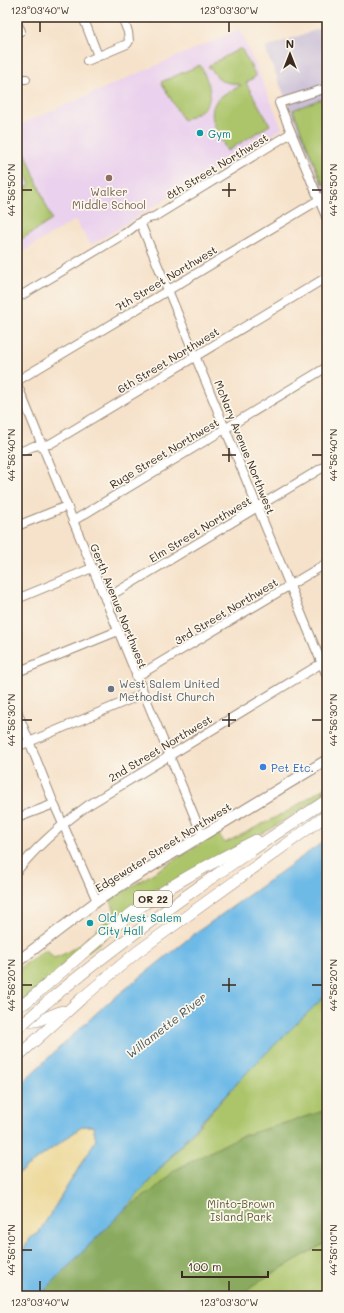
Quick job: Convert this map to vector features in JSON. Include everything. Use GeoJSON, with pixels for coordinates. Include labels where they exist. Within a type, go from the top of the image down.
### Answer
{"type":"FeatureCollection","features":[{"type":"Feature","properties":{"kind":"highway","name":"OR 22"},"geometry":{"type":"LineString","coordinates":[[17,1029],[46,1003],[141,928],[327,800]]}},
{"type":"Feature","properties":{"kind":"highway","name":"OR 22"},"geometry":{"type":"LineString","coordinates":[[17,1057],[81,998],[172,926],[327,815]]}},
{"type":"Feature","properties":{"kind":"highway","name":"OR 22"},"geometry":{"type":"LineString","coordinates":[[17,1006],[29,1000],[94,942],[151,900],[211,864],[289,825]]}},
{"type":"Feature","properties":{"kind":"highway","name":"OR 22"},"geometry":{"type":"LineString","coordinates":[[17,1022],[28,1023],[46,1018],[81,998]]}},
{"type":"Feature","properties":{"kind":"main road","name":"Edgewater Street Northwest"},"geometry":{"type":"LineString","coordinates":[[17,962],[97,901],[202,835],[327,760]]}},
{"type":"Feature","properties":{"kind":"street"},"geometry":{"type":"LineString","coordinates":[[83,17],[98,56]]}},
{"type":"Feature","properties":{"kind":"street"},"geometry":{"type":"LineString","coordinates":[[87,60],[127,44],[130,41],[122,17]]}},
{"type":"Feature","properties":{"kind":"street"},"geometry":{"type":"LineString","coordinates":[[17,23],[21,31]]}},
{"type":"Feature","properties":{"kind":"street"},"geometry":{"type":"LineString","coordinates":[[17,79],[26,79]]}},
{"type":"Feature","properties":{"kind":"street"},"geometry":{"type":"LineString","coordinates":[[327,88],[279,103],[327,219]]}},
{"type":"Feature","properties":{"kind":"street","name":"8th Street Northwest"},"geometry":{"type":"LineString","coordinates":[[129,231],[142,227],[150,222],[154,217],[291,133]]}},
{"type":"Feature","properties":{"kind":"street","name":"7th Street Northwest"},"geometry":{"type":"LineString","coordinates":[[17,382],[318,198],[327,195]]}},
{"type":"Feature","properties":{"kind":"street","name":"8th Street Northwest"},"geometry":{"type":"LineString","coordinates":[[17,298],[129,231],[137,224],[148,218],[154,217]]}},
{"type":"Feature","properties":{"kind":"street","name":"McNary Avenue Northwest"},"geometry":{"type":"LineString","coordinates":[[142,227],[290,585],[324,661],[327,676]]}},
{"type":"Feature","properties":{"kind":"street","name":"6th Street Northwest"},"geometry":{"type":"LineString","coordinates":[[17,453],[34,446],[50,444],[327,277]]}},
{"type":"Feature","properties":{"kind":"street","name":"Ruge Street Northwest"},"geometry":{"type":"LineString","coordinates":[[73,521],[327,367]]}},
{"type":"Feature","properties":{"kind":"street","name":"Gerth Avenue Northwest"},"geometry":{"type":"LineString","coordinates":[[17,382],[136,677],[202,835]]}},
{"type":"Feature","properties":{"kind":"street","name":"Elm Street Northwest"},"geometry":{"type":"LineString","coordinates":[[105,599],[327,465]]}},
{"type":"Feature","properties":{"kind":"street"},"geometry":{"type":"LineString","coordinates":[[17,526],[67,506]]}},
{"type":"Feature","properties":{"kind":"street","name":"3rd Street Northwest"},"geometry":{"type":"LineString","coordinates":[[136,677],[327,563]]}},
{"type":"Feature","properties":{"kind":"street"},"geometry":{"type":"LineString","coordinates":[[17,599],[92,568]]}},
{"type":"Feature","properties":{"kind":"street"},"geometry":{"type":"LineString","coordinates":[[17,672],[118,631]]}},
{"type":"Feature","properties":{"kind":"street","name":"2nd Street Northwest"},"geometry":{"type":"LineString","coordinates":[[17,872],[26,860],[64,823],[122,783],[324,661]]}},
{"type":"Feature","properties":{"kind":"street"},"geometry":{"type":"LineString","coordinates":[[17,746],[144,694]]}},
{"type":"Feature","properties":{"kind":"street"},"geometry":{"type":"LineString","coordinates":[[17,711],[54,804],[64,823],[97,901]]}},
{"type":"Feature","properties":{"kind":"street"},"geometry":{"type":"LineString","coordinates":[[17,818],[54,804]]}},
{"type":"Feature","properties":{"kind":"shaded area"},"geometry":{"type":"Polygon","coordinates":[[[327,26],[327,199],[265,48],[327,26]]]}},
{"type":"Feature","properties":{"kind":"shaded area","name":"Walker Middle School"},"geometry":{"type":"Polygon","coordinates":[[[240,29],[282,128],[91,245],[75,220],[17,255],[17,126],[240,29]]]}},
{"type":"Feature","properties":{"kind":"green space"},"geometry":{"type":"Polygon","coordinates":[[[241,48],[256,76],[246,83],[270,125],[227,151],[214,125],[214,104],[219,98],[241,85],[221,81],[208,66],[241,48]]]}},
{"type":"Feature","properties":{"kind":"green space"},"geometry":{"type":"Polygon","coordinates":[[[200,65],[208,84],[210,98],[202,110],[183,120],[161,82],[200,65]]]}},
{"type":"Feature","properties":{"kind":"green space"},"geometry":{"type":"Polygon","coordinates":[[[321,99],[327,111],[327,185],[322,183],[293,110],[321,99]]]}},
{"type":"Feature","properties":{"kind":"green space"},"geometry":{"type":"Polygon","coordinates":[[[17,131],[52,220],[17,242],[17,191],[30,185],[17,151],[17,131]]]}},
{"type":"Feature","properties":{"kind":"green space"},"geometry":{"type":"Polygon","coordinates":[[[327,786],[327,793],[272,828],[201,866],[25,999],[17,1002],[17,970],[46,949],[54,958],[79,945],[114,913],[115,911],[110,900],[218,833],[225,843],[290,810],[327,786]]]}},
{"type":"Feature","properties":{"kind":"green space","name":"Minto-Brown Island Park"},"geometry":{"type":"Polygon","coordinates":[[[327,994],[327,1296],[39,1296],[139,1192],[266,1052],[306,1012],[327,994]]]}},
{"type":"Feature","properties":{"kind":"green space","name":"Minto-Brown Island Park"},"geometry":{"type":"Polygon","coordinates":[[[327,1110],[327,1242],[261,1280],[240,1296],[39,1296],[124,1210],[152,1191],[175,1170],[239,1137],[327,1110]]]}},
{"type":"Feature","properties":{"kind":"sand"},"geometry":{"type":"Polygon","coordinates":[[[83,1126],[93,1126],[96,1140],[38,1234],[31,1237],[17,1261],[17,1174],[83,1126]]]}},
{"type":"Feature","properties":{"kind":"water","name":"Willamette River"},"geometry":{"type":"Polygon","coordinates":[[[327,839],[327,994],[254,1065],[200,1123],[124,1210],[39,1296],[17,1296],[17,1261],[31,1237],[38,1234],[96,1140],[93,1126],[83,1126],[17,1174],[17,1087],[103,1007],[193,935],[327,839]]]}},
{"type":"Feature","properties":{"kind":"place","name":"Gym"},"geometry":{"type":"Point","coordinates":[200,133]}},
{"type":"Feature","properties":{"kind":"place","name":"Walker Middle School"},"geometry":{"type":"Point","coordinates":[109,178]}},
{"type":"Feature","properties":{"kind":"place","name":"West Salem United Methodist Church"},"geometry":{"type":"Point","coordinates":[111,689]}},
{"type":"Feature","properties":{"kind":"place","name":"Pet Etc."},"geometry":{"type":"Point","coordinates":[263,767]}},
{"type":"Feature","properties":{"kind":"place","name":"Old West Salem City Hall"},"geometry":{"type":"Point","coordinates":[90,923]}}]}
